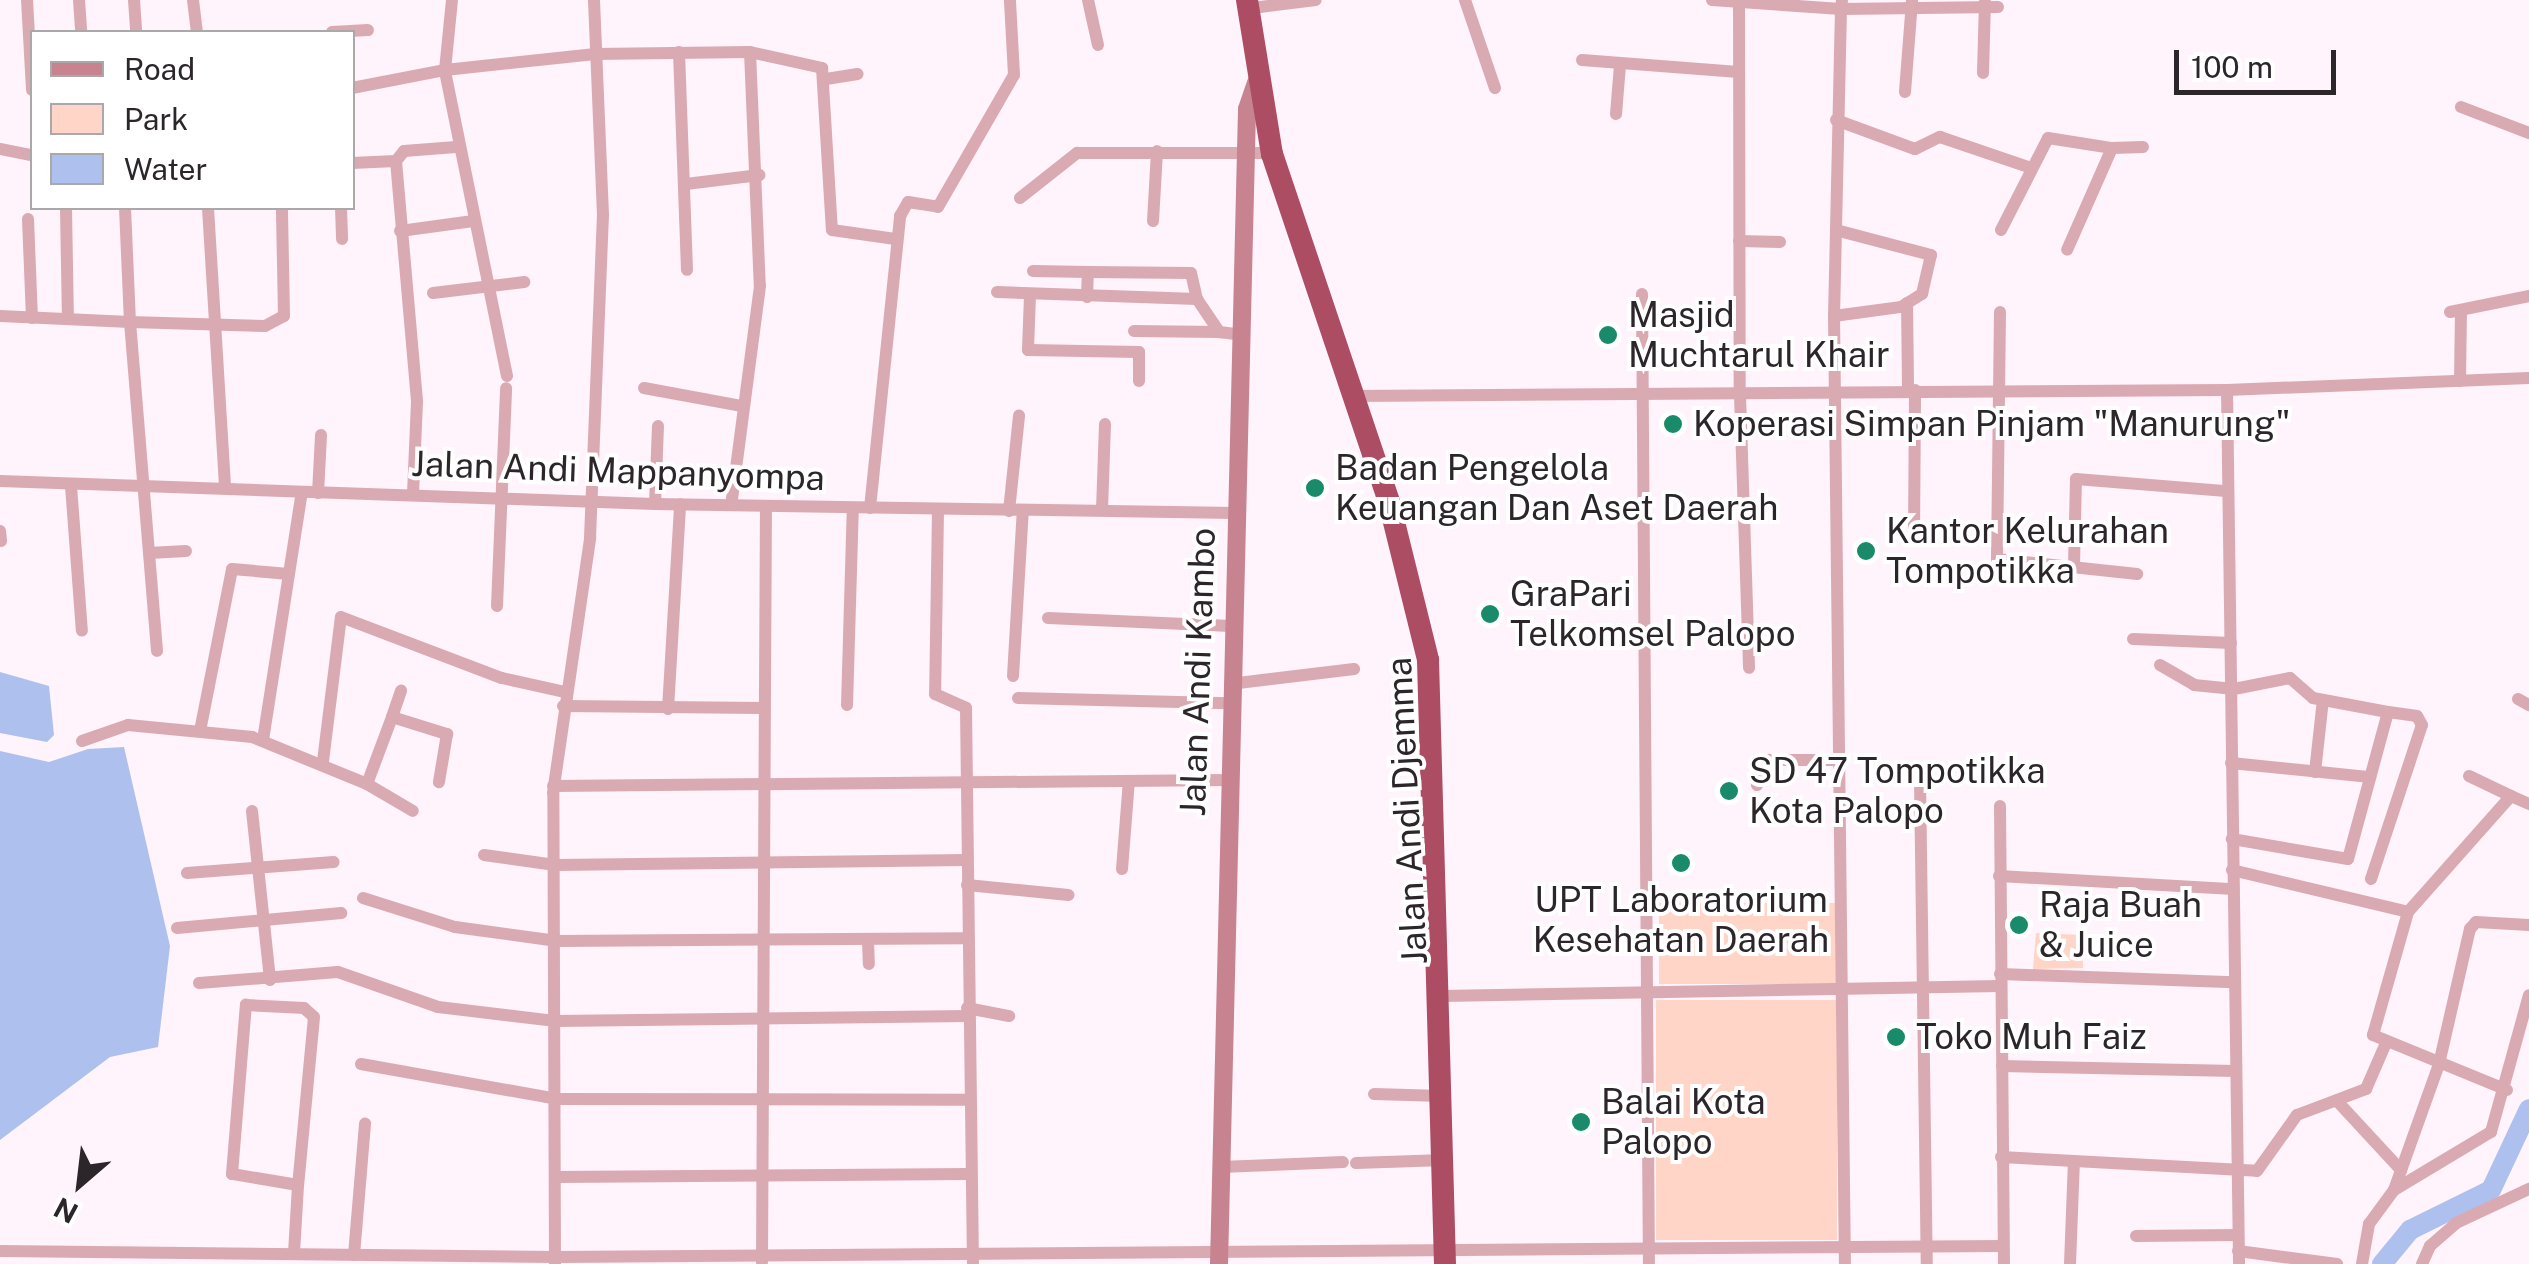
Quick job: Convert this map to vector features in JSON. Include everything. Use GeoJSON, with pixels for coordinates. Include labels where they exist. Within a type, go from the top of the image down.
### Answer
{"type":"FeatureCollection","features":[{"type":"Feature","properties":{"kind":"highway","name":"Jalan Andi Djemma"},"geometry":{"type":"LineString","coordinates":[[1256,2],[1261,81],[1277,152],[1358,396],[1428,660],[1447,996],[1450,1258]]}},
{"type":"Feature","properties":{"kind":"highway","name":"Jalan Andi Djemma"},"geometry":{"type":"LineString","coordinates":[[1447,996],[1444,1096],[1450,1258]]}},
{"type":"Feature","properties":{"kind":"street"},"geometry":{"type":"LineString","coordinates":[[28,0],[30,45]]}},
{"type":"Feature","properties":{"kind":"street"},"geometry":{"type":"LineString","coordinates":[[78,0],[81,30]]}},
{"type":"Feature","properties":{"kind":"street"},"geometry":{"type":"LineString","coordinates":[[134,0],[136,30]]}},
{"type":"Feature","properties":{"kind":"street"},"geometry":{"type":"LineString","coordinates":[[194,0],[197,30]]}},
{"type":"Feature","properties":{"kind":"street"},"geometry":{"type":"LineString","coordinates":[[452,0],[445,70],[456,147],[490,286],[507,382],[496,606]]}},
{"type":"Feature","properties":{"kind":"street"},"geometry":{"type":"LineString","coordinates":[[555,1260],[557,941],[553,786],[592,501],[602,215],[594,0]]}},
{"type":"Feature","properties":{"kind":"street"},"geometry":{"type":"LineString","coordinates":[[870,508],[895,239],[906,204],[938,207],[1014,75],[1010,0]]}},
{"type":"Feature","properties":{"kind":"street"},"geometry":{"type":"LineString","coordinates":[[1088,0],[1098,45]]}},
{"type":"Feature","properties":{"kind":"street"},"geometry":{"type":"LineString","coordinates":[[1256,2],[1316,0]]}},
{"type":"Feature","properties":{"kind":"street"},"geometry":{"type":"LineString","coordinates":[[1465,0],[1495,88]]}},
{"type":"Feature","properties":{"kind":"street"},"geometry":{"type":"LineString","coordinates":[[1712,0],[1989,5],[1982,73]]}},
{"type":"Feature","properties":{"kind":"street"},"geometry":{"type":"LineString","coordinates":[[1739,1],[1740,395],[1749,668]]}},
{"type":"Feature","properties":{"kind":"street"},"geometry":{"type":"LineString","coordinates":[[1904,92],[1911,3]]}},
{"type":"Feature","properties":{"kind":"street"},"geometry":{"type":"LineString","coordinates":[[1841,5],[1834,316],[1838,392],[1845,1264]]}},
{"type":"Feature","properties":{"kind":"street"},"geometry":{"type":"LineString","coordinates":[[355,31],[368,30]]}},
{"type":"Feature","properties":{"kind":"street"},"geometry":{"type":"LineString","coordinates":[[679,52],[687,270]]}},
{"type":"Feature","properties":{"kind":"street"},"geometry":{"type":"LineString","coordinates":[[355,87],[445,70],[595,54],[750,52],[817,65],[826,78],[832,230],[895,239]]}},
{"type":"Feature","properties":{"kind":"street"},"geometry":{"type":"LineString","coordinates":[[732,505],[760,286],[759,175],[750,52]]}},
{"type":"Feature","properties":{"kind":"street"},"geometry":{"type":"LineString","coordinates":[[1582,60],[1739,72]]}},
{"type":"Feature","properties":{"kind":"street"},"geometry":{"type":"LineString","coordinates":[[1616,114],[1620,65]]}},
{"type":"Feature","properties":{"kind":"street"},"geometry":{"type":"LineString","coordinates":[[826,78],[858,74]]}},
{"type":"Feature","properties":{"kind":"street","name":"Jalan Andi Kambo"},"geometry":{"type":"LineString","coordinates":[[1219,1258],[1227,780],[1244,335],[1247,109],[1261,81]]}},
{"type":"Feature","properties":{"kind":"street"},"geometry":{"type":"LineString","coordinates":[[2460,107],[2529,133]]}},
{"type":"Feature","properties":{"kind":"street"},"geometry":{"type":"LineString","coordinates":[[1836,120],[1915,149],[1940,137],[2031,168]]}},
{"type":"Feature","properties":{"kind":"street"},"geometry":{"type":"LineString","coordinates":[[2001,230],[2051,137],[2112,148],[2143,147]]}},
{"type":"Feature","properties":{"kind":"street"},"geometry":{"type":"LineString","coordinates":[[413,495],[417,402],[396,162],[402,152],[456,147]]}},
{"type":"Feature","properties":{"kind":"street"},"geometry":{"type":"LineString","coordinates":[[2067,250],[2112,148]]}},
{"type":"Feature","properties":{"kind":"street"},"geometry":{"type":"LineString","coordinates":[[0,149],[30,155]]}},
{"type":"Feature","properties":{"kind":"street"},"geometry":{"type":"LineString","coordinates":[[1020,198],[1077,153],[1157,152],[1248,158],[1277,152]]}},
{"type":"Feature","properties":{"kind":"street"},"geometry":{"type":"LineString","coordinates":[[1153,221],[1157,152]]}},
{"type":"Feature","properties":{"kind":"street"},"geometry":{"type":"LineString","coordinates":[[355,163],[396,162]]}},
{"type":"Feature","properties":{"kind":"street"},"geometry":{"type":"LineString","coordinates":[[686,184],[759,175]]}},
{"type":"Feature","properties":{"kind":"street"},"geometry":{"type":"LineString","coordinates":[[66,210],[68,320]]}},
{"type":"Feature","properties":{"kind":"street"},"geometry":{"type":"LineString","coordinates":[[125,210],[156,651]]}},
{"type":"Feature","properties":{"kind":"street"},"geometry":{"type":"LineString","coordinates":[[208,210],[219,324],[225,488]]}},
{"type":"Feature","properties":{"kind":"street"},"geometry":{"type":"LineString","coordinates":[[0,316],[265,326],[283,319],[282,210]]}},
{"type":"Feature","properties":{"kind":"street"},"geometry":{"type":"LineString","coordinates":[[341,210],[342,239]]}},
{"type":"Feature","properties":{"kind":"street"},"geometry":{"type":"LineString","coordinates":[[28,219],[32,318]]}},
{"type":"Feature","properties":{"kind":"street"},"geometry":{"type":"LineString","coordinates":[[400,232],[473,221]]}},
{"type":"Feature","properties":{"kind":"street"},"geometry":{"type":"LineString","coordinates":[[1834,316],[1907,303],[1922,294],[1931,254],[1836,230]]}},
{"type":"Feature","properties":{"kind":"street"},"geometry":{"type":"LineString","coordinates":[[1739,241],[1780,242]]}},
{"type":"Feature","properties":{"kind":"street"},"geometry":{"type":"LineString","coordinates":[[1033,271],[1191,273],[1197,299],[1219,332]]}},
{"type":"Feature","properties":{"kind":"street"},"geometry":{"type":"LineString","coordinates":[[1087,297],[1088,272]]}},
{"type":"Feature","properties":{"kind":"street"},"geometry":{"type":"LineString","coordinates":[[432,293],[524,282]]}},
{"type":"Feature","properties":{"kind":"street"},"geometry":{"type":"LineString","coordinates":[[997,292],[1197,299]]}},
{"type":"Feature","properties":{"kind":"street"},"geometry":{"type":"LineString","coordinates":[[1642,294],[1646,392],[1649,1257]]}},
{"type":"Feature","properties":{"kind":"street"},"geometry":{"type":"LineString","coordinates":[[1030,295],[1028,350],[1139,352],[1139,382]]}},
{"type":"Feature","properties":{"kind":"street"},"geometry":{"type":"LineString","coordinates":[[2460,381],[2456,312],[2529,296]]}},
{"type":"Feature","properties":{"kind":"street"},"geometry":{"type":"LineString","coordinates":[[1907,303],[1914,538]]}},
{"type":"Feature","properties":{"kind":"street"},"geometry":{"type":"LineString","coordinates":[[2000,312],[1997,559],[2137,574]]}},
{"type":"Feature","properties":{"kind":"street"},"geometry":{"type":"LineString","coordinates":[[1134,331],[1244,335]]}},
{"type":"Feature","properties":{"kind":"street"},"geometry":{"type":"LineString","coordinates":[[1358,396],[1646,392],[1740,395],[1998,388],[2227,390],[2529,378]]}},
{"type":"Feature","properties":{"kind":"street"},"geometry":{"type":"LineString","coordinates":[[644,388],[742,406]]}},
{"type":"Feature","properties":{"kind":"street"},"geometry":{"type":"LineString","coordinates":[[2227,390],[2224,490],[2234,690],[2232,870],[2238,1257],[2337,1264]]}},
{"type":"Feature","properties":{"kind":"street"},"geometry":{"type":"LineString","coordinates":[[1013,676],[1018,416]]}},
{"type":"Feature","properties":{"kind":"street"},"geometry":{"type":"LineString","coordinates":[[1102,510],[1105,424]]}},
{"type":"Feature","properties":{"kind":"street"},"geometry":{"type":"LineString","coordinates":[[654,504],[658,426]]}},
{"type":"Feature","properties":{"kind":"street"},"geometry":{"type":"LineString","coordinates":[[318,493],[321,435]]}},
{"type":"Feature","properties":{"kind":"street"},"geometry":{"type":"LineString","coordinates":[[2074,566],[2076,479],[2224,490]]}},
{"type":"Feature","properties":{"kind":"street","name":"Jalan Andi Mappanyompa"},"geometry":{"type":"LineString","coordinates":[[0,481],[654,504],[1235,513]]}},
{"type":"Feature","properties":{"kind":"street"},"geometry":{"type":"LineString","coordinates":[[71,486],[82,631]]}},
{"type":"Feature","properties":{"kind":"street"},"geometry":{"type":"LineString","coordinates":[[263,740],[302,492]]}},
{"type":"Feature","properties":{"kind":"street"},"geometry":{"type":"LineString","coordinates":[[668,709],[680,504]]}},
{"type":"Feature","properties":{"kind":"street"},"geometry":{"type":"LineString","coordinates":[[762,1260],[761,708],[766,506]]}},
{"type":"Feature","properties":{"kind":"street"},"geometry":{"type":"LineString","coordinates":[[847,704],[853,508]]}},
{"type":"Feature","properties":{"kind":"street"},"geometry":{"type":"LineString","coordinates":[[938,510],[935,694],[966,708],[967,1100],[973,1259]]}},
{"type":"Feature","properties":{"kind":"street"},"geometry":{"type":"LineString","coordinates":[[0,531],[1,541]]}},
{"type":"Feature","properties":{"kind":"street"},"geometry":{"type":"LineString","coordinates":[[150,552],[186,551]]}},
{"type":"Feature","properties":{"kind":"street"},"geometry":{"type":"LineString","coordinates":[[200,731],[232,569],[289,574]]}},
{"type":"Feature","properties":{"kind":"street"},"geometry":{"type":"LineString","coordinates":[[324,761],[342,617],[564,699],[668,709],[761,708]]}},
{"type":"Feature","properties":{"kind":"street"},"geometry":{"type":"LineString","coordinates":[[1048,618],[1232,626]]}},
{"type":"Feature","properties":{"kind":"street"},"geometry":{"type":"LineString","coordinates":[[2133,639],[2231,644]]}},
{"type":"Feature","properties":{"kind":"street"},"geometry":{"type":"LineString","coordinates":[[2160,665],[2194,685],[2234,690],[2290,678],[2323,700],[2417,716],[2422,724],[2371,879]]}},
{"type":"Feature","properties":{"kind":"street"},"geometry":{"type":"LineString","coordinates":[[1018,698],[1230,693],[1354,668]]}},
{"type":"Feature","properties":{"kind":"street"},"geometry":{"type":"LineString","coordinates":[[366,784],[401,691]]}},
{"type":"Feature","properties":{"kind":"street"},"geometry":{"type":"LineString","coordinates":[[2315,772],[2323,700]]}},
{"type":"Feature","properties":{"kind":"street"},"geometry":{"type":"LineString","coordinates":[[2232,838],[2348,859],[2388,712]]}},
{"type":"Feature","properties":{"kind":"street"},"geometry":{"type":"LineString","coordinates":[[392,717],[446,734],[439,782]]}},
{"type":"Feature","properties":{"kind":"street"},"geometry":{"type":"LineString","coordinates":[[82,741],[118,726],[170,728],[263,740],[324,761],[413,811]]}},
{"type":"Feature","properties":{"kind":"street"},"geometry":{"type":"LineString","coordinates":[[1757,785],[1769,760],[1841,760]]}},
{"type":"Feature","properties":{"kind":"street"},"geometry":{"type":"LineString","coordinates":[[2232,763],[2370,778]]}},
{"type":"Feature","properties":{"kind":"street"},"geometry":{"type":"LineString","coordinates":[[2469,776],[2529,804]]}},
{"type":"Feature","properties":{"kind":"street"},"geometry":{"type":"LineString","coordinates":[[1920,779],[1927,1264]]}},
{"type":"Feature","properties":{"kind":"street"},"geometry":{"type":"LineString","coordinates":[[553,786],[1227,780]]}},
{"type":"Feature","properties":{"kind":"street"},"geometry":{"type":"LineString","coordinates":[[1122,870],[1129,782]]}},
{"type":"Feature","properties":{"kind":"street"},"geometry":{"type":"LineString","coordinates":[[2508,1090],[2373,1036],[2408,912],[2512,796]]}},
{"type":"Feature","properties":{"kind":"street"},"geometry":{"type":"LineString","coordinates":[[2000,806],[2004,1264]]}},
{"type":"Feature","properties":{"kind":"street"},"geometry":{"type":"LineString","coordinates":[[252,811],[270,980]]}},
{"type":"Feature","properties":{"kind":"street"},"geometry":{"type":"LineString","coordinates":[[484,855],[555,865],[967,860]]}},
{"type":"Feature","properties":{"kind":"street"},"geometry":{"type":"LineString","coordinates":[[186,873],[334,862]]}},
{"type":"Feature","properties":{"kind":"street"},"geometry":{"type":"LineString","coordinates":[[2232,870],[2408,912]]}},
{"type":"Feature","properties":{"kind":"street"},"geometry":{"type":"LineString","coordinates":[[1998,876],[2234,889]]}},
{"type":"Feature","properties":{"kind":"street"},"geometry":{"type":"LineString","coordinates":[[967,885],[1069,895]]}},
{"type":"Feature","properties":{"kind":"street"},"geometry":{"type":"LineString","coordinates":[[363,898],[455,927],[557,941],[967,938]]}},
{"type":"Feature","properties":{"kind":"street"},"geometry":{"type":"LineString","coordinates":[[177,928],[341,913]]}},
{"type":"Feature","properties":{"kind":"street"},"geometry":{"type":"LineString","coordinates":[[2362,1264],[2368,1224],[2394,1190],[2438,1064],[2470,928],[2476,922],[2529,924]]}},
{"type":"Feature","properties":{"kind":"street"},"geometry":{"type":"LineString","coordinates":[[868,940],[869,964]]}},
{"type":"Feature","properties":{"kind":"street"},"geometry":{"type":"LineString","coordinates":[[199,983],[338,972],[438,1007],[556,1021],[764,1021],[967,1012],[1008,1016]]}},
{"type":"Feature","properties":{"kind":"street"},"geometry":{"type":"LineString","coordinates":[[1447,996],[1844,993],[2000,980],[2234,982]]}},
{"type":"Feature","properties":{"kind":"street"},"geometry":{"type":"LineString","coordinates":[[2394,1190],[2486,1136],[2508,1090],[2529,995]]}},
{"type":"Feature","properties":{"kind":"street"},"geometry":{"type":"LineString","coordinates":[[294,1253],[314,1015],[304,1008],[246,1005],[232,1175],[298,1185]]}},
{"type":"Feature","properties":{"kind":"street"},"geometry":{"type":"LineString","coordinates":[[2001,1157],[2257,1171],[2294,1118],[2366,1089],[2386,1043]]}},
{"type":"Feature","properties":{"kind":"street"},"geometry":{"type":"LineString","coordinates":[[361,1064],[557,1099],[967,1100]]}},
{"type":"Feature","properties":{"kind":"street"},"geometry":{"type":"LineString","coordinates":[[2002,1066],[2236,1071]]}},
{"type":"Feature","properties":{"kind":"street"},"geometry":{"type":"LineString","coordinates":[[1374,1094],[1444,1096]]}},
{"type":"Feature","properties":{"kind":"street"},"geometry":{"type":"LineString","coordinates":[[2338,1102],[2402,1170]]}},
{"type":"Feature","properties":{"kind":"street"},"geometry":{"type":"LineString","coordinates":[[354,1255],[365,1123]]}},
{"type":"Feature","properties":{"kind":"street"},"geometry":{"type":"LineString","coordinates":[[1220,1168],[1445,1160]]}},
{"type":"Feature","properties":{"kind":"street"},"geometry":{"type":"LineString","coordinates":[[2070,1264],[2074,1161]]}},
{"type":"Feature","properties":{"kind":"street"},"geometry":{"type":"LineString","coordinates":[[556,1177],[968,1174]]}},
{"type":"Feature","properties":{"kind":"street"},"geometry":{"type":"LineString","coordinates":[[2422,1264],[2430,1246],[2456,1223],[2529,1189]]}},
{"type":"Feature","properties":{"kind":"street"},"geometry":{"type":"LineString","coordinates":[[2136,1236],[2238,1234]]}},
{"type":"Feature","properties":{"kind":"street"},"geometry":{"type":"LineString","coordinates":[[0,1251],[762,1260],[1649,1257],[2002,1246]]}},
{"type":"Feature","properties":{"kind":"green space"},"geometry":{"type":"Polygon","coordinates":[[[1659,903],[1837,903],[1837,984],[1659,984],[1659,903]]]}},
{"type":"Feature","properties":{"kind":"green space"},"geometry":{"type":"Polygon","coordinates":[[[2036,933],[2082,935],[2083,968],[2033,969],[2036,933]]]}},
{"type":"Feature","properties":{"kind":"green space"},"geometry":{"type":"Polygon","coordinates":[[[1656,1000],[1837,1000],[1837,1240],[1656,1240],[1656,1000]]]}},
{"type":"Feature","properties":{"kind":"water"},"geometry":{"type":"Polygon","coordinates":[[[0,672],[49,686],[54,735],[47,742],[0,733],[0,672]]]}},
{"type":"Feature","properties":{"kind":"water"},"geometry":{"type":"Polygon","coordinates":[[[124,747],[170,946],[158,1047],[110,1057],[0,1140],[0,751],[49,762],[88,749],[124,747]]]}},
{"type":"Feature","properties":{"kind":"waterway"},"geometry":{"type":"LineString","coordinates":[[2382,1264],[2410,1230],[2491,1190],[2529,1109]]}},
{"type":"Feature","properties":{"kind":"place","name":"Masjid Muchtarul Khair"},"geometry":{"type":"Point","coordinates":[1608,335]}},
{"type":"Feature","properties":{"kind":"place","name":"Koperasi Simpan Pinjam \"Manurung\""},"geometry":{"type":"Point","coordinates":[1673,424]}},
{"type":"Feature","properties":{"kind":"place","name":"Badan Pengelola Keuangan Dan Aset Daerah"},"geometry":{"type":"Point","coordinates":[1315,488]}},
{"type":"Feature","properties":{"kind":"place","name":"Kantor Kelurahan Tompotikka"},"geometry":{"type":"Point","coordinates":[1866,551]}},
{"type":"Feature","properties":{"kind":"place","name":"GraPari Telkomsel Palopo"},"geometry":{"type":"Point","coordinates":[1490,614]}},
{"type":"Feature","properties":{"kind":"place","name":"SD 47 Tompotikka Kota Palopo"},"geometry":{"type":"Point","coordinates":[1729,791]}},
{"type":"Feature","properties":{"kind":"place","name":"UPT Laboratorium Kesehatan Daerah"},"geometry":{"type":"Point","coordinates":[1681,863]}},
{"type":"Feature","properties":{"kind":"place","name":"Raja Buah & Juice"},"geometry":{"type":"Point","coordinates":[2019,925]}},
{"type":"Feature","properties":{"kind":"place","name":"Toko Muh Faiz"},"geometry":{"type":"Point","coordinates":[1896,1037]}},
{"type":"Feature","properties":{"kind":"place","name":"Balai Kota Palopo"},"geometry":{"type":"Point","coordinates":[1581,1122]}}]}
